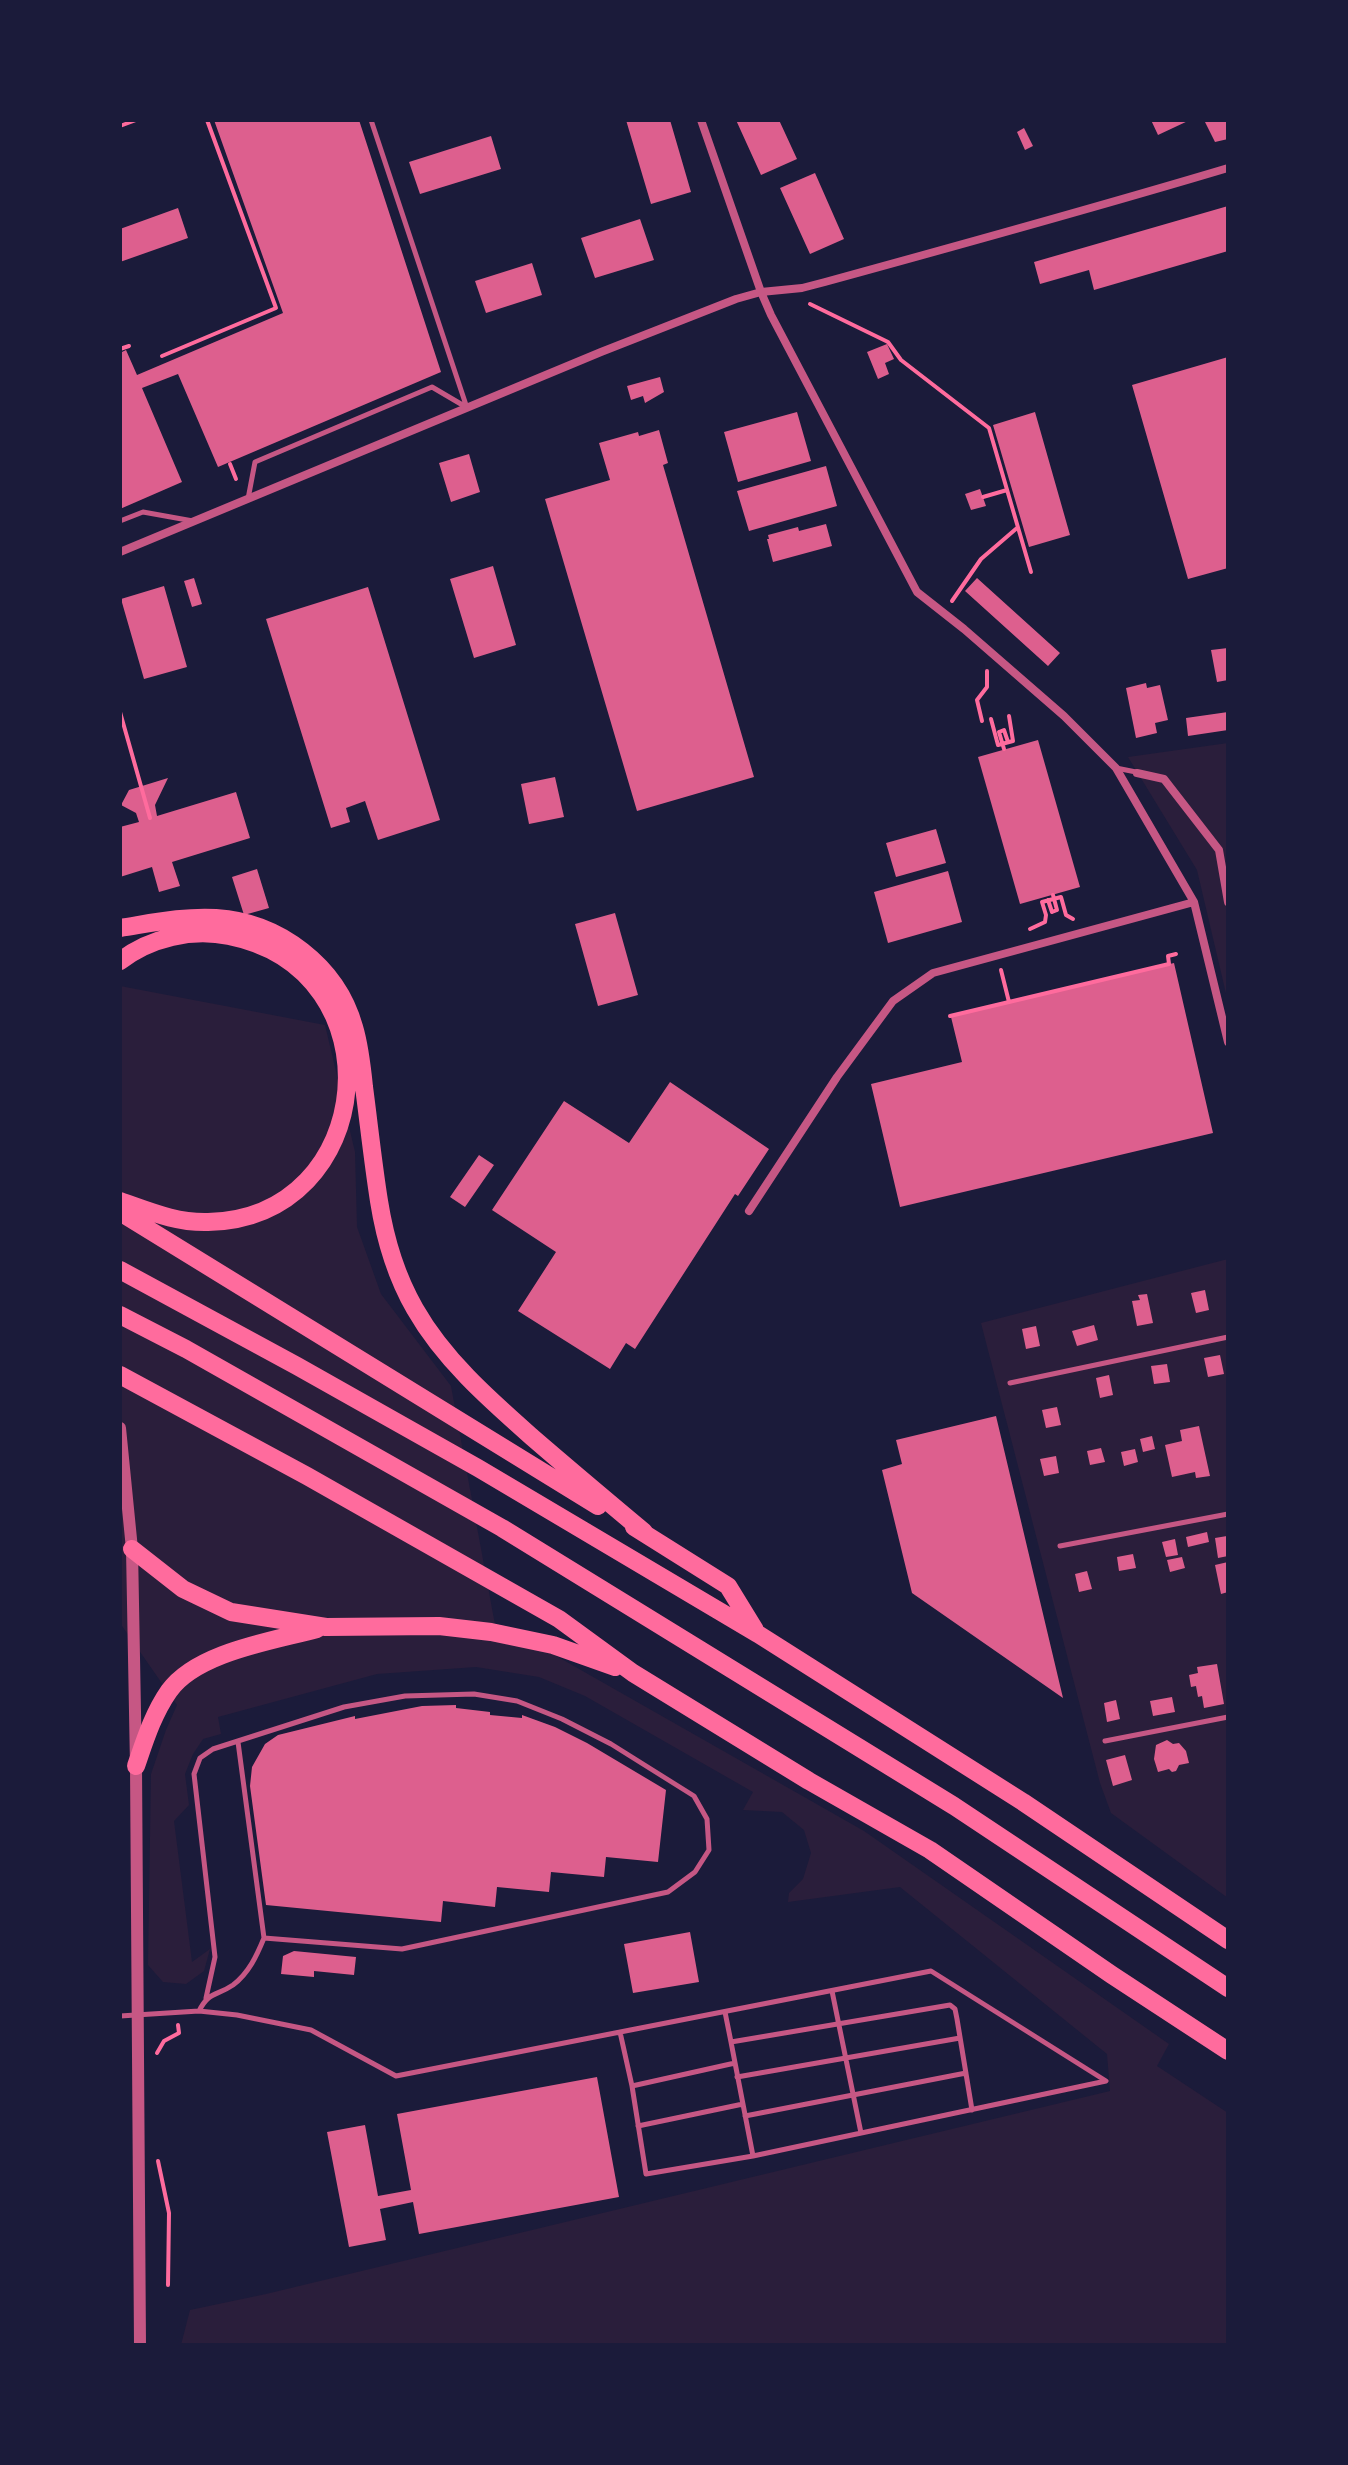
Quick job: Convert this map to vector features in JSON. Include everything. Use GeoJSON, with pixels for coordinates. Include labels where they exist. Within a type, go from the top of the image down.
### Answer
{"type":"FeatureCollection","features":[{"type":"Feature","properties":{"kind":"highway"},"geometry":{"type":"LineString","coordinates":[[120,928],[217,918],[247,923],[292,943],[318,965],[338,992],[348,1031],[384,1230],[415,1309],[443,1349],[492,1401],[644,1532]]}},
{"type":"Feature","properties":{"kind":"highway"},"geometry":{"type":"LineString","coordinates":[[120,961],[157,941],[187,934],[224,935],[255,943],[289,961],[314,984],[348,1031],[347,1100],[343,1118],[322,1161],[290,1194],[255,1213],[207,1223],[167,1218],[120,1201]]}},
{"type":"Feature","properties":{"kind":"highway"},"geometry":{"type":"LineString","coordinates":[[120,1212],[728,1586],[758,1634]]}},
{"type":"Feature","properties":{"kind":"highway"},"geometry":{"type":"LineString","coordinates":[[120,1270],[478,1468],[758,1634],[1009,1794],[1228,1940]]}},
{"type":"Feature","properties":{"kind":"highway"},"geometry":{"type":"LineString","coordinates":[[120,1315],[241,1379],[515,1536],[954,1806],[1228,1988]]}},
{"type":"Feature","properties":{"kind":"highway"},"geometry":{"type":"LineString","coordinates":[[120,1375],[307,1476],[559,1619],[633,1673],[809,1781],[930,1850],[1224,2050]]}},
{"type":"Feature","properties":{"kind":"highway"},"geometry":{"type":"LineString","coordinates":[[126,1542],[183,1589],[231,1612],[326,1627],[439,1626],[491,1632],[553,1645],[633,1673]]}},
{"type":"Feature","properties":{"kind":"highway"},"geometry":{"type":"LineString","coordinates":[[136,1766],[152,1720],[170,1689],[191,1672],[215,1658],[326,1627]]}},
{"type":"Feature","properties":{"kind":"street"},"geometry":{"type":"LineString","coordinates":[[701,120],[761,292],[917,592],[1064,716],[1116,768],[1194,902],[1228,1042]]}},
{"type":"Feature","properties":{"kind":"street"},"geometry":{"type":"LineString","coordinates":[[120,552],[736,299],[761,292],[802,288],[1051,221],[1228,168]]}},
{"type":"Feature","properties":{"kind":"street"},"geometry":{"type":"LineString","coordinates":[[1137,773],[1164,779],[1224,849],[1228,902]]}},
{"type":"Feature","properties":{"kind":"street"},"geometry":{"type":"LineString","coordinates":[[749,1211],[837,1077],[893,1001],[933,973],[1194,902]]}},
{"type":"Feature","properties":{"kind":"street"},"geometry":{"type":"LineString","coordinates":[[120,1428],[136,1766],[140,2345]]}},
{"type":"Feature","properties":{"kind":"lane"},"geometry":{"type":"LineString","coordinates":[[371,120],[467,408]]}},
{"type":"Feature","properties":{"kind":"lane"},"geometry":{"type":"LineString","coordinates":[[248,499],[255,462],[418,392],[432,387],[467,408]]}},
{"type":"Feature","properties":{"kind":"lane"},"geometry":{"type":"LineString","coordinates":[[120,521],[143,512],[193,522]]}},
{"type":"Feature","properties":{"kind":"lane"},"geometry":{"type":"LineString","coordinates":[[1116,768],[1137,773]]}},
{"type":"Feature","properties":{"kind":"lane"},"geometry":{"type":"LineString","coordinates":[[1010,1383],[1228,1337]]}},
{"type":"Feature","properties":{"kind":"lane"},"geometry":{"type":"LineString","coordinates":[[1060,1546],[1228,1514]]}},
{"type":"Feature","properties":{"kind":"lane"},"geometry":{"type":"LineString","coordinates":[[199,2011],[206,1998],[215,1957],[194,1774],[200,1758],[213,1749],[344,1707],[405,1696],[474,1694],[517,1701],[562,1719],[623,1751],[694,1796],[707,1819],[709,1850],[695,1872],[668,1892],[402,1949],[264,1938]]}},
{"type":"Feature","properties":{"kind":"lane"},"geometry":{"type":"LineString","coordinates":[[1105,1741],[1228,1717]]}},
{"type":"Feature","properties":{"kind":"lane"},"geometry":{"type":"LineString","coordinates":[[206,1998],[233,1985],[253,1965],[264,1938],[238,1742]]}},
{"type":"Feature","properties":{"kind":"lane"},"geometry":{"type":"LineString","coordinates":[[120,2016],[199,2011],[237,2015],[311,2030],[396,2076],[620,2032],[725,2012],[931,1971],[1106,2081],[753,2156],[646,2174],[620,2032]]}},
{"type":"Feature","properties":{"kind":"lane"},"geometry":{"type":"LineString","coordinates":[[832,1991],[861,2133]]}},
{"type":"Feature","properties":{"kind":"lane"},"geometry":{"type":"LineString","coordinates":[[731,2042],[950,2005],[955,2009],[972,2110]]}},
{"type":"Feature","properties":{"kind":"lane"},"geometry":{"type":"LineString","coordinates":[[725,2012],[753,2156]]}},
{"type":"Feature","properties":{"kind":"lane"},"geometry":{"type":"LineString","coordinates":[[737,2077],[960,2038]]}},
{"type":"Feature","properties":{"kind":"lane"},"geometry":{"type":"LineString","coordinates":[[632,2086],[735,2063]]}},
{"type":"Feature","properties":{"kind":"lane"},"geometry":{"type":"LineString","coordinates":[[745,2116],[966,2073]]}},
{"type":"Feature","properties":{"kind":"lane"},"geometry":{"type":"LineString","coordinates":[[638,2126],[743,2104]]}},
{"type":"Feature","properties":{"kind":"path"},"geometry":{"type":"LineString","coordinates":[[120,126],[136,120]]}},
{"type":"Feature","properties":{"kind":"path"},"geometry":{"type":"LineString","coordinates":[[162,356],[276,308],[207,120]]}},
{"type":"Feature","properties":{"kind":"path"},"geometry":{"type":"LineString","coordinates":[[810,304],[888,342],[901,360],[989,428],[1031,572]]}},
{"type":"Feature","properties":{"kind":"path"},"geometry":{"type":"LineString","coordinates":[[120,349],[129,346]]}},
{"type":"Feature","properties":{"kind":"path"},"geometry":{"type":"LineString","coordinates":[[230,464],[236,479]]}},
{"type":"Feature","properties":{"kind":"path"},"geometry":{"type":"LineString","coordinates":[[983,497],[1007,490]]}},
{"type":"Feature","properties":{"kind":"path"},"geometry":{"type":"LineString","coordinates":[[940,610],[951,603],[981,559],[1018,528]]}},
{"type":"Feature","properties":{"kind":"path"},"geometry":{"type":"LineString","coordinates":[[982,721],[977,700],[987,687],[987,671]]}},
{"type":"Feature","properties":{"kind":"path"},"geometry":{"type":"LineString","coordinates":[[120,712],[150,818]]}},
{"type":"Feature","properties":{"kind":"path"},"geometry":{"type":"LineString","coordinates":[[991,719],[998,745],[1013,741],[1009,716]]}},
{"type":"Feature","properties":{"kind":"path"},"geometry":{"type":"LineString","coordinates":[[1004,749],[999,732],[1004,730],[1008,742]]}},
{"type":"Feature","properties":{"kind":"path"},"geometry":{"type":"LineString","coordinates":[[1048,900],[1052,912],[1057,910],[1053,895]]}},
{"type":"Feature","properties":{"kind":"path"},"geometry":{"type":"LineString","coordinates":[[1045,922],[1042,902],[1048,900],[1061,897],[1066,915]]}},
{"type":"Feature","properties":{"kind":"path"},"geometry":{"type":"LineString","coordinates":[[950,1016],[1169,964],[1168,956],[1176,954]]}},
{"type":"Feature","properties":{"kind":"path"},"geometry":{"type":"LineString","coordinates":[[998,956],[1009,1002]]}},
{"type":"Feature","properties":{"kind":"path"},"geometry":{"type":"LineString","coordinates":[[155,2057],[158,2047],[179,2033],[177,2012]]}},
{"type":"Feature","properties":{"kind":"path"},"geometry":{"type":"LineString","coordinates":[[155,2151],[169,2213],[168,2285]]}},
{"type":"Feature","properties":{"kind":"shaded area"},"geometry":{"type":"Polygon","coordinates":[[[1228,743],[1228,1002],[1197,870],[1128,757],[1228,743]]]}},
{"type":"Feature","properties":{"kind":"shaded area"},"geometry":{"type":"Polygon","coordinates":[[[120,986],[325,1025],[355,1152],[357,1227],[381,1294],[451,1386],[498,1641],[551,1653],[864,1831],[1169,2044],[1157,2066],[1228,2113],[1228,2345],[181,2345],[190,2310],[1110,2091],[1107,2054],[900,1887],[788,1902],[789,1893],[803,1879],[811,1853],[804,1830],[782,1812],[743,1810],[753,1792],[585,1696],[539,1677],[476,1667],[377,1674],[218,1717],[221,1734],[203,1739],[193,1754],[185,1774],[189,1805],[174,1821],[192,1962],[210,1949],[204,1971],[186,1984],[163,1982],[148,1965],[151,1774],[177,1705],[120,1623],[120,986]]]}},
{"type":"Feature","properties":{"kind":"shaded area"},"geometry":{"type":"Polygon","coordinates":[[[1228,1259],[1228,1898],[1111,1813],[1100,1783],[981,1323],[1228,1259]]]}},
{"type":"Feature","properties":{"kind":"building"},"geometry":{"type":"Polygon","coordinates":[[[214,120],[359,120],[441,372],[218,467],[178,374],[142,388],[182,482],[120,509],[120,353],[126,350],[137,375],[283,313],[214,120]]]}},
{"type":"Feature","properties":{"kind":"building"},"geometry":{"type":"Polygon","coordinates":[[[626,120],[670,120],[691,192],[651,204],[626,120]]]}},
{"type":"Feature","properties":{"kind":"building"},"geometry":{"type":"Polygon","coordinates":[[[736,120],[779,120],[797,159],[761,175],[736,120]]]}},
{"type":"Feature","properties":{"kind":"building"},"geometry":{"type":"Polygon","coordinates":[[[1151,120],[1190,120],[1158,135],[1151,120]]]}},
{"type":"Feature","properties":{"kind":"building"},"geometry":{"type":"Polygon","coordinates":[[[1204,120],[1228,120],[1228,139],[1215,142],[1204,120]]]}},
{"type":"Feature","properties":{"kind":"building"},"geometry":{"type":"Polygon","coordinates":[[[1024,128],[1033,146],[1025,150],[1017,132],[1024,128]]]}},
{"type":"Feature","properties":{"kind":"building"},"geometry":{"type":"Polygon","coordinates":[[[491,136],[501,169],[420,194],[409,162],[491,136]]]}},
{"type":"Feature","properties":{"kind":"building"},"geometry":{"type":"Polygon","coordinates":[[[815,173],[844,239],[810,254],[780,188],[815,173]]]}},
{"type":"Feature","properties":{"kind":"building"},"geometry":{"type":"Polygon","coordinates":[[[1228,206],[1228,251],[1094,290],[1089,270],[1040,284],[1034,262],[1228,206]]]}},
{"type":"Feature","properties":{"kind":"building"},"geometry":{"type":"Polygon","coordinates":[[[178,208],[188,238],[120,262],[120,229],[178,208]]]}},
{"type":"Feature","properties":{"kind":"building"},"geometry":{"type":"Polygon","coordinates":[[[640,219],[654,260],[595,278],[581,238],[640,219]]]}},
{"type":"Feature","properties":{"kind":"building"},"geometry":{"type":"Polygon","coordinates":[[[532,263],[542,295],[486,313],[475,281],[532,263]]]}},
{"type":"Feature","properties":{"kind":"building"},"geometry":{"type":"Polygon","coordinates":[[[887,344],[894,359],[885,363],[889,374],[878,379],[867,352],[887,344]]]}},
{"type":"Feature","properties":{"kind":"building"},"geometry":{"type":"Polygon","coordinates":[[[1228,357],[1228,568],[1188,579],[1132,385],[1228,357]]]}},
{"type":"Feature","properties":{"kind":"building"},"geometry":{"type":"Polygon","coordinates":[[[660,377],[664,392],[645,403],[643,396],[631,400],[627,386],[660,377]]]}},
{"type":"Feature","properties":{"kind":"building"},"geometry":{"type":"Polygon","coordinates":[[[797,412],[811,461],[738,482],[724,432],[797,412]]]}},
{"type":"Feature","properties":{"kind":"building"},"geometry":{"type":"Polygon","coordinates":[[[1035,412],[1070,535],[1029,547],[993,425],[1035,412]]]}},
{"type":"Feature","properties":{"kind":"building"},"geometry":{"type":"Polygon","coordinates":[[[659,430],[668,463],[663,465],[754,777],[637,811],[545,499],[610,480],[599,443],[638,432],[639,436],[659,430]]]}},
{"type":"Feature","properties":{"kind":"building"},"geometry":{"type":"Polygon","coordinates":[[[469,454],[480,492],[451,502],[439,463],[469,454]]]}},
{"type":"Feature","properties":{"kind":"building"},"geometry":{"type":"Polygon","coordinates":[[[826,466],[837,506],[749,531],[737,491],[826,466]]]}},
{"type":"Feature","properties":{"kind":"building"},"geometry":{"type":"Polygon","coordinates":[[[980,489],[986,506],[971,510],[965,494],[980,489]]]}},
{"type":"Feature","properties":{"kind":"building"},"geometry":{"type":"Polygon","coordinates":[[[826,524],[832,546],[773,562],[768,535],[826,524]]]}},
{"type":"Feature","properties":{"kind":"building"},"geometry":{"type":"Polygon","coordinates":[[[493,566],[516,645],[474,658],[450,579],[493,566]]]}},
{"type":"Feature","properties":{"kind":"building"},"geometry":{"type":"Polygon","coordinates":[[[194,578],[202,604],[192,607],[184,581],[194,578]]]}},
{"type":"Feature","properties":{"kind":"building"},"geometry":{"type":"Polygon","coordinates":[[[977,578],[1060,653],[1048,666],[965,591],[977,578]]]}},
{"type":"Feature","properties":{"kind":"building"},"geometry":{"type":"Polygon","coordinates":[[[164,586],[187,667],[144,679],[121,599],[164,586]]]}},
{"type":"Feature","properties":{"kind":"building"},"geometry":{"type":"Polygon","coordinates":[[[368,587],[440,820],[378,840],[365,801],[346,808],[350,822],[331,828],[266,619],[368,587]]]}},
{"type":"Feature","properties":{"kind":"building"},"geometry":{"type":"Polygon","coordinates":[[[1228,648],[1228,680],[1217,682],[1211,650],[1228,648]]]}},
{"type":"Feature","properties":{"kind":"building"},"geometry":{"type":"Polygon","coordinates":[[[1146,683],[1147,688],[1160,685],[1168,720],[1155,723],[1157,733],[1136,738],[1126,688],[1146,683]]]}},
{"type":"Feature","properties":{"kind":"building"},"geometry":{"type":"Polygon","coordinates":[[[1228,712],[1228,730],[1188,736],[1186,718],[1228,712]]]}},
{"type":"Feature","properties":{"kind":"building"},"geometry":{"type":"Polygon","coordinates":[[[1038,740],[1080,887],[1020,904],[978,757],[1038,740]]]}},
{"type":"Feature","properties":{"kind":"building"},"geometry":{"type":"Polygon","coordinates":[[[555,777],[564,817],[529,824],[521,784],[555,777]]]}},
{"type":"Feature","properties":{"kind":"building"},"geometry":{"type":"Polygon","coordinates":[[[168,778],[155,805],[157,816],[236,792],[250,838],[172,862],[180,886],[159,892],[152,867],[120,877],[120,827],[139,822],[136,813],[121,805],[129,790],[168,778]]]}},
{"type":"Feature","properties":{"kind":"building"},"geometry":{"type":"Polygon","coordinates":[[[936,829],[946,863],[896,877],[886,843],[936,829]]]}},
{"type":"Feature","properties":{"kind":"building"},"geometry":{"type":"Polygon","coordinates":[[[257,869],[269,908],[244,915],[232,877],[257,869]]]}},
{"type":"Feature","properties":{"kind":"building"},"geometry":{"type":"Polygon","coordinates":[[[948,871],[962,922],[888,943],[874,892],[948,871]]]}},
{"type":"Feature","properties":{"kind":"building"},"geometry":{"type":"Polygon","coordinates":[[[615,913],[638,995],[598,1006],[575,924],[615,913]]]}},
{"type":"Feature","properties":{"kind":"building"},"geometry":{"type":"Polygon","coordinates":[[[1174,963],[1213,1133],[900,1207],[871,1084],[962,1062],[951,1017],[1174,963]]]}},
{"type":"Feature","properties":{"kind":"building"},"geometry":{"type":"Polygon","coordinates":[[[670,1082],[769,1149],[738,1196],[735,1194],[635,1349],[626,1343],[610,1369],[518,1311],[556,1252],[492,1210],[564,1101],[629,1143],[670,1082]]]}},
{"type":"Feature","properties":{"kind":"building"},"geometry":{"type":"Polygon","coordinates":[[[479,1155],[494,1165],[465,1207],[450,1197],[479,1155]]]}},
{"type":"Feature","properties":{"kind":"building"},"geometry":{"type":"Polygon","coordinates":[[[1205,1290],[1209,1310],[1196,1313],[1191,1293],[1205,1290]]]}},
{"type":"Feature","properties":{"kind":"building"},"geometry":{"type":"Polygon","coordinates":[[[1147,1294],[1153,1323],[1137,1326],[1132,1301],[1140,1300],[1138,1295],[1147,1294]]]}},
{"type":"Feature","properties":{"kind":"building"},"geometry":{"type":"Polygon","coordinates":[[[1094,1325],[1098,1340],[1077,1346],[1072,1331],[1094,1325]]]}},
{"type":"Feature","properties":{"kind":"building"},"geometry":{"type":"Polygon","coordinates":[[[1036,1326],[1040,1346],[1026,1349],[1022,1329],[1036,1326]]]}},
{"type":"Feature","properties":{"kind":"building"},"geometry":{"type":"Polygon","coordinates":[[[1220,1355],[1224,1374],[1208,1377],[1204,1358],[1220,1355]]]}},
{"type":"Feature","properties":{"kind":"building"},"geometry":{"type":"Polygon","coordinates":[[[1167,1364],[1170,1382],[1154,1384],[1151,1366],[1167,1364]]]}},
{"type":"Feature","properties":{"kind":"building"},"geometry":{"type":"Polygon","coordinates":[[[1109,1375],[1113,1395],[1100,1398],[1096,1378],[1109,1375]]]}},
{"type":"Feature","properties":{"kind":"building"},"geometry":{"type":"Polygon","coordinates":[[[1057,1407],[1061,1425],[1046,1428],[1042,1410],[1057,1407]]]}},
{"type":"Feature","properties":{"kind":"building"},"geometry":{"type":"Polygon","coordinates":[[[996,1416],[1063,1698],[912,1593],[882,1470],[902,1464],[896,1440],[996,1416]]]}},
{"type":"Feature","properties":{"kind":"building"},"geometry":{"type":"Polygon","coordinates":[[[1199,1426],[1210,1476],[1196,1478],[1195,1472],[1172,1477],[1165,1445],[1182,1441],[1180,1430],[1199,1426]]]}},
{"type":"Feature","properties":{"kind":"building"},"geometry":{"type":"Polygon","coordinates":[[[1152,1436],[1155,1449],[1143,1452],[1140,1439],[1152,1436]]]}},
{"type":"Feature","properties":{"kind":"building"},"geometry":{"type":"Polygon","coordinates":[[[1101,1448],[1105,1462],[1090,1465],[1087,1451],[1101,1448]]]}},
{"type":"Feature","properties":{"kind":"building"},"geometry":{"type":"Polygon","coordinates":[[[1135,1449],[1138,1462],[1124,1466],[1121,1452],[1135,1449]]]}},
{"type":"Feature","properties":{"kind":"building"},"geometry":{"type":"Polygon","coordinates":[[[1056,1456],[1059,1473],[1044,1476],[1040,1459],[1056,1456]]]}},
{"type":"Feature","properties":{"kind":"building"},"geometry":{"type":"Polygon","coordinates":[[[1207,1532],[1209,1542],[1188,1547],[1186,1537],[1207,1532]]]}},
{"type":"Feature","properties":{"kind":"building"},"geometry":{"type":"Polygon","coordinates":[[[1227,1536],[1228,1556],[1218,1558],[1215,1538],[1227,1536]]]}},
{"type":"Feature","properties":{"kind":"building"},"geometry":{"type":"Polygon","coordinates":[[[1175,1539],[1178,1555],[1166,1557],[1162,1542],[1175,1539]]]}},
{"type":"Feature","properties":{"kind":"building"},"geometry":{"type":"Polygon","coordinates":[[[1133,1554],[1136,1568],[1119,1571],[1117,1557],[1133,1554]]]}},
{"type":"Feature","properties":{"kind":"building"},"geometry":{"type":"Polygon","coordinates":[[[1182,1557],[1185,1568],[1170,1572],[1167,1560],[1182,1557]]]}},
{"type":"Feature","properties":{"kind":"building"},"geometry":{"type":"Polygon","coordinates":[[[1228,1562],[1228,1592],[1221,1594],[1215,1565],[1228,1562]]]}},
{"type":"Feature","properties":{"kind":"building"},"geometry":{"type":"Polygon","coordinates":[[[1087,1571],[1092,1589],[1079,1592],[1075,1574],[1087,1571]]]}},
{"type":"Feature","properties":{"kind":"building"},"geometry":{"type":"Polygon","coordinates":[[[1217,1664],[1224,1704],[1204,1708],[1196,1686],[1191,1687],[1189,1675],[1198,1673],[1197,1667],[1217,1664]]]}},
{"type":"Feature","properties":{"kind":"building"},"geometry":{"type":"Polygon","coordinates":[[[1172,1697],[1175,1712],[1153,1716],[1150,1701],[1172,1697]]]}},
{"type":"Feature","properties":{"kind":"building"},"geometry":{"type":"Polygon","coordinates":[[[1116,1700],[1120,1719],[1107,1722],[1104,1703],[1116,1700]]]}},
{"type":"Feature","properties":{"kind":"building"},"geometry":{"type":"Polygon","coordinates":[[[456,1705],[456,1708],[490,1712],[490,1715],[522,1718],[522,1715],[555,1727],[666,1790],[658,1862],[606,1857],[604,1877],[551,1872],[549,1892],[497,1887],[495,1907],[443,1901],[441,1922],[266,1905],[250,1786],[252,1767],[265,1744],[278,1735],[355,1716],[355,1719],[422,1706],[456,1705]]]}},
{"type":"Feature","properties":{"kind":"building"},"geometry":{"type":"Polygon","coordinates":[[[1167,1740],[1173,1744],[1179,1743],[1186,1751],[1189,1763],[1179,1765],[1176,1771],[1158,1772],[1154,1759],[1156,1745],[1167,1740]]]}},
{"type":"Feature","properties":{"kind":"building"},"geometry":{"type":"Polygon","coordinates":[[[1125,1755],[1132,1780],[1113,1786],[1106,1760],[1125,1755]]]}},
{"type":"Feature","properties":{"kind":"building"},"geometry":{"type":"Polygon","coordinates":[[[690,1932],[699,1982],[633,1993],[624,1944],[690,1932]]]}},
{"type":"Feature","properties":{"kind":"building"},"geometry":{"type":"Polygon","coordinates":[[[294,1951],[356,1957],[354,1975],[314,1971],[314,1977],[281,1974],[283,1956],[294,1951]]]}},
{"type":"Feature","properties":{"kind":"building"},"geometry":{"type":"Polygon","coordinates":[[[597,2077],[619,2197],[419,2234],[413,2202],[380,2209],[386,2240],[349,2247],[327,2132],[365,2125],[378,2196],[411,2190],[397,2114],[597,2077]]]}}]}
